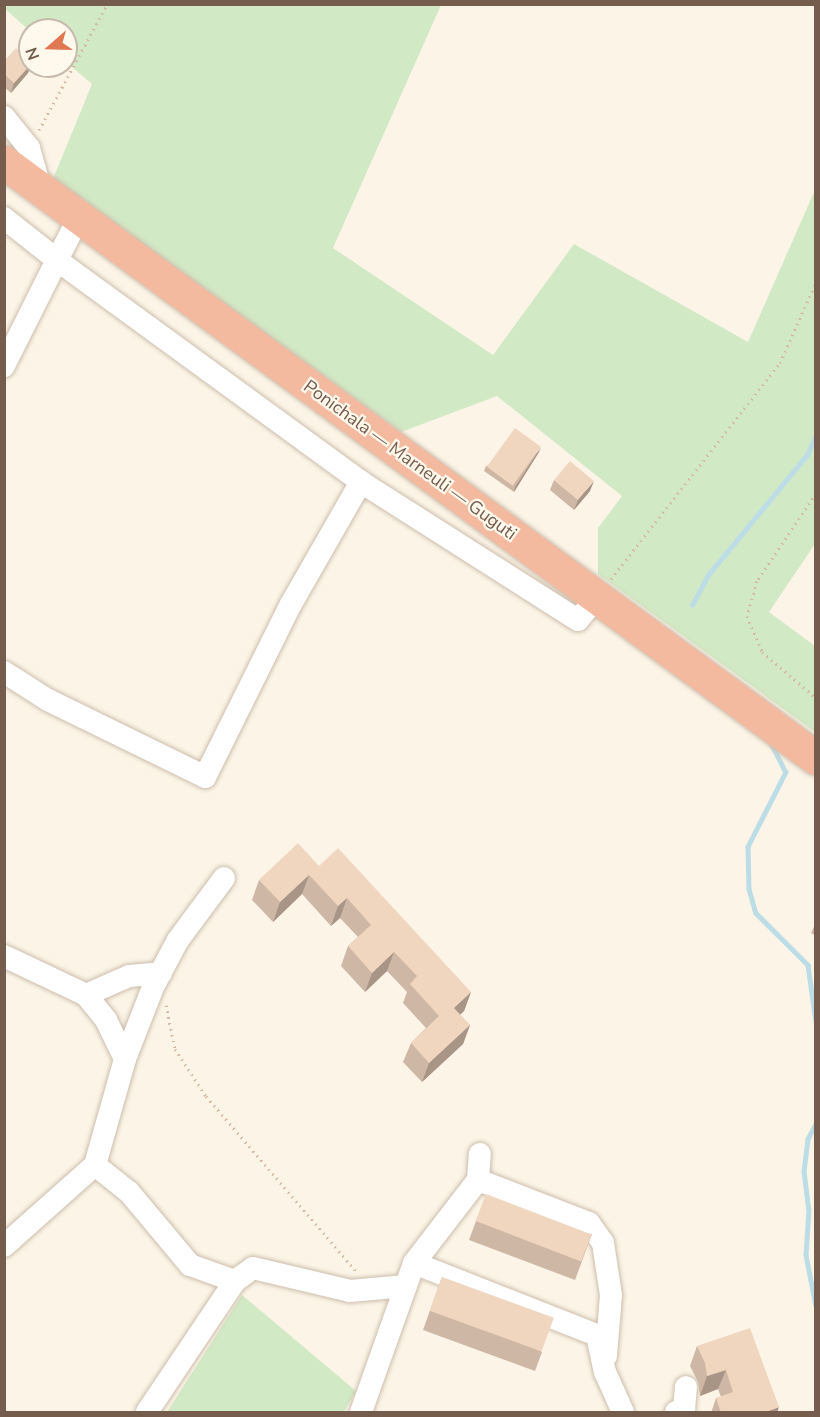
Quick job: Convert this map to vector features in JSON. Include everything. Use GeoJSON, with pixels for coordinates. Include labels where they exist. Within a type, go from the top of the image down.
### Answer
{"type":"FeatureCollection","features":[{"type":"Feature","properties":{"kind":"highway","name":"Ponichala — Marneuli — Guguti"},"geometry":{"type":"LineString","coordinates":[[17,155],[40,189],[78,219],[816,758]]}},
{"type":"Feature","properties":{"kind":"street"},"geometry":{"type":"LineString","coordinates":[[4,117],[17,155]]}},
{"type":"Feature","properties":{"kind":"street"},"geometry":{"type":"LineString","coordinates":[[4,218],[57,260],[361,482],[578,620],[597,597]]}},
{"type":"Feature","properties":{"kind":"street"},"geometry":{"type":"LineString","coordinates":[[4,366],[78,219]]}},
{"type":"Feature","properties":{"kind":"street"},"geometry":{"type":"LineString","coordinates":[[4,672],[48,700],[205,777],[291,604],[361,482]]}},
{"type":"Feature","properties":{"kind":"street"},"geometry":{"type":"LineString","coordinates":[[4,1246],[95,1165],[124,1059],[161,973],[178,940],[224,878]]}},
{"type":"Feature","properties":{"kind":"street"},"geometry":{"type":"LineString","coordinates":[[4,956],[86,995],[106,1020],[124,1059]]}},
{"type":"Feature","properties":{"kind":"street"},"geometry":{"type":"LineString","coordinates":[[86,995],[129,976],[161,973]]}},
{"type":"Feature","properties":{"kind":"street"},"geometry":{"type":"LineString","coordinates":[[361,1413],[414,1263],[478,1180],[480,1154]]}},
{"type":"Feature","properties":{"kind":"street"},"geometry":{"type":"LineString","coordinates":[[95,1165],[129,1192],[190,1265],[235,1281]]}},
{"type":"Feature","properties":{"kind":"street"},"geometry":{"type":"LineString","coordinates":[[478,1180],[589,1223],[603,1243],[611,1295],[605,1372]]}},
{"type":"Feature","properties":{"kind":"street"},"geometry":{"type":"LineString","coordinates":[[414,1263],[597,1335],[605,1372],[623,1413]]}},
{"type":"Feature","properties":{"kind":"street"},"geometry":{"type":"LineString","coordinates":[[147,1413],[235,1281],[253,1268],[350,1291],[406,1286]]}},
{"type":"Feature","properties":{"kind":"street"},"geometry":{"type":"LineString","coordinates":[[676,1413],[684,1409],[686,1387]]}},
{"type":"Feature","properties":{"kind":"path"},"geometry":{"type":"LineString","coordinates":[[17,155],[107,4]]}},
{"type":"Feature","properties":{"kind":"path"},"geometry":{"type":"LineString","coordinates":[[597,597],[780,363],[816,282]]}},
{"type":"Feature","properties":{"kind":"path"},"geometry":{"type":"LineString","coordinates":[[816,494],[757,581],[747,616],[762,652],[816,698]]}},
{"type":"Feature","properties":{"kind":"path"},"geometry":{"type":"LineString","coordinates":[[161,973],[175,1049],[206,1096],[371,1289]]}},
{"type":"Feature","properties":{"kind":"green space"},"geometry":{"type":"Polygon","coordinates":[[[4,5],[441,5],[333,248],[493,355],[574,244],[748,342],[815,190],[815,544],[769,612],[815,646],[815,732],[598,574],[598,528],[622,496],[497,396],[401,432],[53,179],[92,84],[78,72],[78,18],[18,18],[18,20],[5,9],[4,5]]]}},
{"type":"Feature","properties":{"kind":"green space"},"geometry":{"type":"Polygon","coordinates":[[[242,1295],[356,1391],[344,1412],[167,1412],[242,1295]]]}},
{"type":"Feature","properties":{"kind":"building"},"geometry":{"type":"Polygon","coordinates":[[[16,48],[18,50],[18,78],[14,83],[4,74],[4,61],[16,48]]]}},
{"type":"Feature","properties":{"kind":"building"},"geometry":{"type":"Polygon","coordinates":[[[515,428],[541,447],[513,486],[487,467],[515,428]]]}},
{"type":"Feature","properties":{"kind":"building"},"geometry":{"type":"Polygon","coordinates":[[[570,461],[594,481],[578,500],[554,480],[570,461]]]}},
{"type":"Feature","properties":{"kind":"building"},"geometry":{"type":"Polygon","coordinates":[[[298,843],[319,866],[338,848],[471,992],[454,1008],[470,1025],[429,1063],[411,1043],[439,1016],[410,984],[417,976],[394,952],[372,973],[348,946],[371,925],[347,898],[338,906],[309,875],[280,902],[259,880],[298,843]]]}},
{"type":"Feature","properties":{"kind":"building"},"geometry":{"type":"Polygon","coordinates":[[[486,1194],[591,1234],[581,1262],[476,1221],[486,1194]]]}},
{"type":"Feature","properties":{"kind":"building"},"geometry":{"type":"Polygon","coordinates":[[[442,1277],[554,1318],[542,1352],[430,1311],[442,1277]]]}},
{"type":"Feature","properties":{"kind":"building"},"geometry":{"type":"Polygon","coordinates":[[[750,1328],[779,1407],[763,1413],[721,1413],[716,1398],[733,1392],[726,1370],[707,1376],[705,1363],[697,1346],[750,1328]]]}},
{"type":"Feature","properties":{"kind":"waterway"},"geometry":{"type":"LineString","coordinates":[[692,605],[708,575],[807,455],[816,435]]}},
{"type":"Feature","properties":{"kind":"waterway"},"geometry":{"type":"LineString","coordinates":[[772,745],[786,772],[748,847],[749,889],[756,913],[808,965],[816,1022]]}},
{"type":"Feature","properties":{"kind":"waterway"},"geometry":{"type":"LineString","coordinates":[[816,1124],[808,1139],[804,1171],[809,1209],[806,1255],[816,1306]]}}]}
